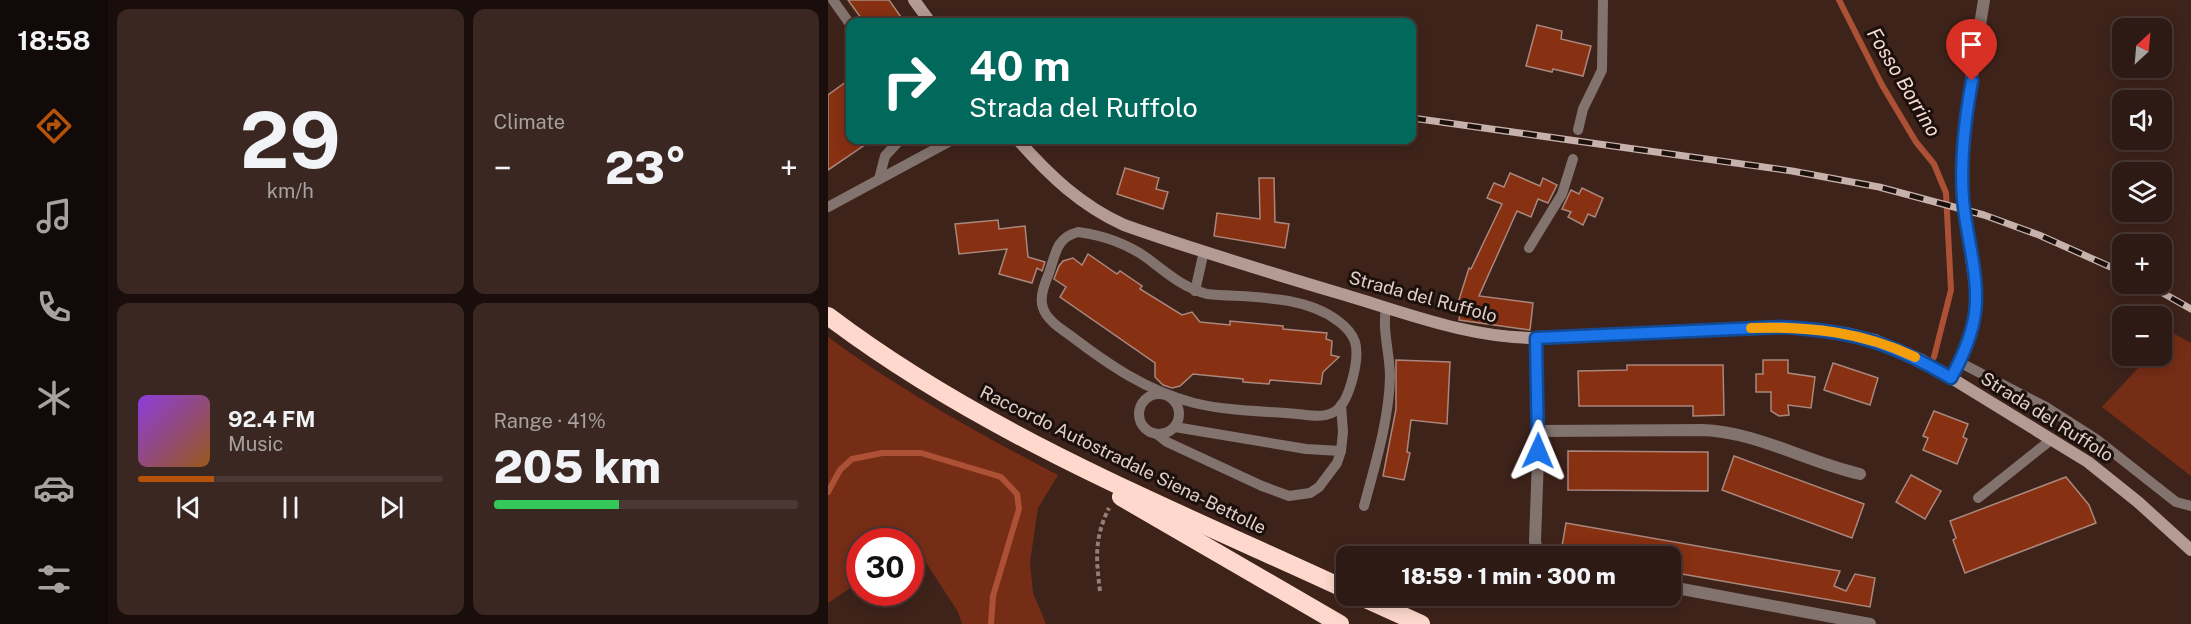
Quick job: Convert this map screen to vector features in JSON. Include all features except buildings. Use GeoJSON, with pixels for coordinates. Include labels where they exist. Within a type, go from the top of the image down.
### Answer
{"type":"FeatureCollection","features":[{"type":"Feature","properties":{"kind":"highway","name":"Raccordo Autostradale Siena-Bettolle"},"geometry":{"type":"LineString","coordinates":[[828,316],[952,400],[1076,465],[1336,585]]}},
{"type":"Feature","properties":{"kind":"highway"},"geometry":{"type":"LineString","coordinates":[[1076,465],[1118,495],[1340,624]]}},
{"type":"Feature","properties":{"kind":"highway"},"geometry":{"type":"LineString","coordinates":[[1381,606],[1421,624]]}},
{"type":"Feature","properties":{"kind":"street"},"geometry":{"type":"LineString","coordinates":[[914,0],[927,18]]}},
{"type":"Feature","properties":{"kind":"street"},"geometry":{"type":"LineString","coordinates":[[1951,378],[1967,345],[1975,313],[1975,287],[1963,199],[1964,152],[1965,119],[1984,0]]}},
{"type":"Feature","properties":{"kind":"street","name":"Strada del Ruffolo"},"geometry":{"type":"LineString","coordinates":[[1022,144],[1060,185],[1092,209],[1124,225],[1204,252],[1474,332],[1503,337],[1536,338],[1782,327],[1846,333],[1881,343],[1922,360],[2102,472],[2191,550]]}},
{"type":"Feature","properties":{"kind":"street"},"geometry":{"type":"LineString","coordinates":[[1536,338],[1539,431],[1536,546]]}},
{"type":"Feature","properties":{"kind":"street"},"geometry":{"type":"LineString","coordinates":[[1539,431],[1702,429],[1728,431],[1821,464],[1860,474]]}},
{"type":"Feature","properties":{"kind":"street"},"geometry":{"type":"LineString","coordinates":[[1681,588],[1870,624]]}},
{"type":"Feature","properties":{"kind":"lane"},"geometry":{"type":"LineString","coordinates":[[833,0],[846,18]]}},
{"type":"Feature","properties":{"kind":"lane"},"geometry":{"type":"LineString","coordinates":[[1578,130],[1583,109],[1602,70],[1604,0]]}},
{"type":"Feature","properties":{"kind":"lane"},"geometry":{"type":"LineString","coordinates":[[879,179],[885,156],[896,144]]}},
{"type":"Feature","properties":{"kind":"lane"},"geometry":{"type":"LineString","coordinates":[[828,207],[945,144]]}},
{"type":"Feature","properties":{"kind":"lane"},"geometry":{"type":"LineString","coordinates":[[1529,248],[1562,194],[1573,159]]}},
{"type":"Feature","properties":{"kind":"lane"},"geometry":{"type":"LineString","coordinates":[[1157,434],[1170,431],[1175,427],[1180,415],[1176,403],[1166,395],[1130,378],[1091,351],[1049,319],[1043,310],[1041,302],[1045,283],[1059,243],[1064,237],[1078,232],[1105,238],[1129,247],[1180,284],[1195,291],[1299,304],[1337,320],[1350,332],[1356,343],[1356,362],[1352,380],[1341,405],[1336,410],[1318,416],[1224,408],[1195,403],[1166,395],[1159,394],[1147,398],[1140,409],[1141,423],[1167,442],[1269,489],[1289,496],[1310,493],[1319,487],[1337,463],[1343,432],[1341,405]]}},
{"type":"Feature","properties":{"kind":"lane"},"geometry":{"type":"LineString","coordinates":[[1195,291],[1204,252]]}},
{"type":"Feature","properties":{"kind":"lane"},"geometry":{"type":"LineString","coordinates":[[1364,506],[1389,396],[1390,376],[1384,330],[1386,307]]}},
{"type":"Feature","properties":{"kind":"lane"},"geometry":{"type":"LineString","coordinates":[[1959,362],[2046,407],[2096,439],[2176,502],[2191,506]]}},
{"type":"Feature","properties":{"kind":"lane"},"geometry":{"type":"LineString","coordinates":[[1175,427],[1306,449],[1341,451]]}},
{"type":"Feature","properties":{"kind":"lane"},"geometry":{"type":"LineString","coordinates":[[1978,498],[2052,439]]}},
{"type":"Feature","properties":{"kind":"path"},"geometry":{"type":"LineString","coordinates":[[1100,591],[1096,543],[1102,520],[1118,495]]}},
{"type":"Feature","properties":{"kind":"shaded area"},"geometry":{"type":"Polygon","coordinates":[[[2172,333],[2191,343],[2191,476],[2102,407],[2140,366],[2172,366],[2172,333]]]}},
{"type":"Feature","properties":{"kind":"shaded area"},"geometry":{"type":"Polygon","coordinates":[[[828,337],[883,375],[940,410],[1058,475],[1038,508],[1030,562],[1033,593],[1046,624],[962,624],[958,612],[924,559],[924,528],[846,528],[846,591],[828,603],[828,337]]]}},
{"type":"Feature","properties":{"kind":"waterway","name":"Fosso Borrino"},"geometry":{"type":"LineString","coordinates":[[1839,0],[1882,85],[1916,142],[1934,164],[1946,193],[1951,290],[1934,357]]}},
{"type":"Feature","properties":{"kind":"waterway"},"geometry":{"type":"LineString","coordinates":[[828,492],[840,470],[852,459],[882,453],[921,453],[1001,477],[1017,494],[1019,509],[993,596],[991,624]]}},
{"type":"Feature","properties":{"kind":"railway"},"geometry":{"type":"LineString","coordinates":[[1416,119],[1792,171],[1879,187],[1984,215],[2039,235],[2112,268]]}},
{"type":"Feature","properties":{"kind":"railway"},"geometry":{"type":"LineString","coordinates":[[2165,294],[2191,309]]}},
{"type":"Feature","properties":{"kind":"slow traffic"},"geometry":{"type":"LineString","coordinates":[[1751,328],[1782,327],[1846,333],[1875,340],[1915,357]]}},
{"type":"Feature","properties":{"kind":"route"},"geometry":{"type":"LineString","coordinates":[[1538,451],[1536,338],[1782,327],[1814,329],[1875,340],[1922,360],[1951,378],[1967,345],[1975,313],[1975,287],[1963,199],[1965,119],[1972,81]]}}]}
